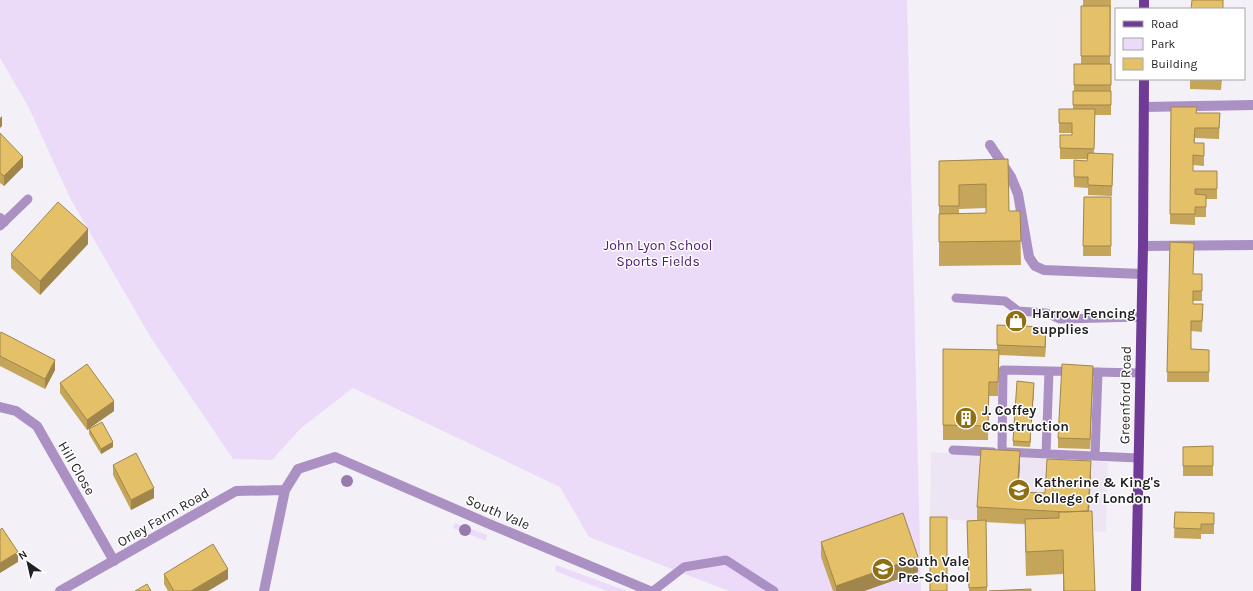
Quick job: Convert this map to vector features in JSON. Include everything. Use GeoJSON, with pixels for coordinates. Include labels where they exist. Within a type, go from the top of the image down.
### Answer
{"type":"FeatureCollection","features":[{"type":"Feature","properties":{"kind":"main road","name":"Greenford Road"},"geometry":{"type":"LineString","coordinates":[[1136,591],[1144,80]]}},
{"type":"Feature","properties":{"kind":"street"},"geometry":{"type":"LineString","coordinates":[[1144,107],[1253,105]]}},
{"type":"Feature","properties":{"kind":"street"},"geometry":{"type":"LineString","coordinates":[[990,145],[1011,177],[1018,194],[1029,258],[1035,266],[1044,270],[1142,274]]}},
{"type":"Feature","properties":{"kind":"street"},"geometry":{"type":"LineString","coordinates":[[1142,246],[1253,245]]}},
{"type":"Feature","properties":{"kind":"street","name":"Hill Close"},"geometry":{"type":"LineString","coordinates":[[0,407],[16,411],[37,426],[114,561]]}},
{"type":"Feature","properties":{"kind":"street","name":"South Vale"},"geometry":{"type":"LineString","coordinates":[[285,490],[298,469],[335,457],[494,526],[652,591]]}},
{"type":"Feature","properties":{"kind":"street"},"geometry":{"type":"LineString","coordinates":[[264,591],[285,490]]}},
{"type":"Feature","properties":{"kind":"street","name":"Orley Farm Road"},"geometry":{"type":"LineString","coordinates":[[60,591],[236,491],[285,490]]}},
{"type":"Feature","properties":{"kind":"lane"},"geometry":{"type":"LineString","coordinates":[[1,222],[28,199]]}},
{"type":"Feature","properties":{"kind":"lane"},"geometry":{"type":"LineString","coordinates":[[956,298],[1006,301],[1018,311],[1046,313],[1060,319],[1141,317]]}},
{"type":"Feature","properties":{"kind":"lane"},"geometry":{"type":"LineString","coordinates":[[1002,452],[1003,370],[1140,373]]}},
{"type":"Feature","properties":{"kind":"lane"},"geometry":{"type":"LineString","coordinates":[[1046,454],[1049,371]]}},
{"type":"Feature","properties":{"kind":"lane"},"geometry":{"type":"LineString","coordinates":[[1095,456],[1098,372]]}},
{"type":"Feature","properties":{"kind":"lane"},"geometry":{"type":"LineString","coordinates":[[953,450],[1138,458]]}},
{"type":"Feature","properties":{"kind":"lane"},"geometry":{"type":"LineString","coordinates":[[652,591],[684,567],[726,560],[774,591]]}},
{"type":"Feature","properties":{"kind":"shaded area","name":"Katherine & King's College of London"},"geometry":{"type":"Polygon","coordinates":[[[931,452],[1108,462],[1106,532],[930,518],[931,452]]]}},
{"type":"Feature","properties":{"kind":"green space","name":"John Lyon School Sports Fields"},"geometry":{"type":"Polygon","coordinates":[[[0,0],[907,0],[921,591],[729,591],[589,537],[560,487],[353,388],[301,428],[272,460],[233,459],[151,338],[70,198],[28,106],[0,58],[0,0]]]}},
{"type":"Feature","properties":{"kind":"green space"},"geometry":{"type":"Polygon","coordinates":[[[455,523],[487,535],[486,541],[453,528],[455,523]]]}},
{"type":"Feature","properties":{"kind":"green space"},"geometry":{"type":"Polygon","coordinates":[[[556,565],[627,591],[607,591],[555,571],[556,565]]]}},
{"type":"Feature","properties":{"kind":"building"},"geometry":{"type":"Polygon","coordinates":[[[1192,0],[1223,0],[1223,8],[1191,8],[1192,0]]]}},
{"type":"Feature","properties":{"kind":"building"},"geometry":{"type":"Polygon","coordinates":[[[1081,6],[1110,6],[1110,56],[1081,56],[1081,6]]]}},
{"type":"Feature","properties":{"kind":"building"},"geometry":{"type":"Polygon","coordinates":[[[1074,64],[1111,64],[1111,85],[1074,85],[1074,64]]]}},
{"type":"Feature","properties":{"kind":"building"},"geometry":{"type":"Polygon","coordinates":[[[1073,91],[1111,91],[1111,105],[1073,105],[1073,91]]]}},
{"type":"Feature","properties":{"kind":"building"},"geometry":{"type":"Polygon","coordinates":[[[1171,107],[1197,107],[1196,113],[1220,113],[1219,128],[1195,128],[1194,143],[1204,143],[1204,156],[1193,155],[1193,171],[1217,171],[1217,189],[1195,189],[1195,194],[1206,195],[1206,207],[1195,207],[1195,214],[1170,214],[1171,107]]]}},
{"type":"Feature","properties":{"kind":"building"},"geometry":{"type":"Polygon","coordinates":[[[1059,109],[1095,109],[1094,149],[1060,148],[1060,135],[1072,135],[1072,123],[1059,123],[1059,109]]]}},
{"type":"Feature","properties":{"kind":"building"},"geometry":{"type":"Polygon","coordinates":[[[0,133],[23,157],[4,176],[0,173],[0,133]]]}},
{"type":"Feature","properties":{"kind":"building"},"geometry":{"type":"Polygon","coordinates":[[[1088,153],[1113,154],[1112,186],[1088,185],[1088,177],[1074,177],[1074,160],[1087,161],[1088,153]]]}},
{"type":"Feature","properties":{"kind":"building"},"geometry":{"type":"Polygon","coordinates":[[[1008,159],[1009,211],[1020,211],[1021,241],[939,242],[939,214],[986,213],[986,184],[959,185],[959,206],[939,206],[939,161],[1008,159]]]}},
{"type":"Feature","properties":{"kind":"building"},"geometry":{"type":"Polygon","coordinates":[[[1084,197],[1111,197],[1111,246],[1083,246],[1084,197]]]}},
{"type":"Feature","properties":{"kind":"building"},"geometry":{"type":"Polygon","coordinates":[[[58,202],[88,229],[40,281],[11,254],[58,202]]]}},
{"type":"Feature","properties":{"kind":"building"},"geometry":{"type":"Polygon","coordinates":[[[1170,242],[1194,243],[1193,274],[1202,274],[1202,291],[1193,291],[1193,304],[1203,304],[1202,321],[1191,321],[1191,349],[1209,350],[1209,372],[1167,372],[1170,242]]]}},
{"type":"Feature","properties":{"kind":"building"},"geometry":{"type":"Polygon","coordinates":[[[997,325],[1046,327],[1045,347],[997,345],[997,325]]]}},
{"type":"Feature","properties":{"kind":"building"},"geometry":{"type":"Polygon","coordinates":[[[1,332],[55,360],[45,379],[0,356],[1,332]]]}},
{"type":"Feature","properties":{"kind":"building","name":"J. Coffey Construction"},"geometry":{"type":"Polygon","coordinates":[[[943,349],[999,350],[998,382],[989,382],[988,426],[943,425],[943,349]]]}},
{"type":"Feature","properties":{"kind":"building"},"geometry":{"type":"Polygon","coordinates":[[[87,364],[114,401],[87,420],[60,383],[87,364]]]}},
{"type":"Feature","properties":{"kind":"building"},"geometry":{"type":"Polygon","coordinates":[[[1062,364],[1093,366],[1090,439],[1058,438],[1062,364]]]}},
{"type":"Feature","properties":{"kind":"building"},"geometry":{"type":"Polygon","coordinates":[[[1017,381],[1034,383],[1030,442],[1013,441],[1017,381]]]}},
{"type":"Feature","properties":{"kind":"building"},"geometry":{"type":"Polygon","coordinates":[[[102,422],[113,442],[101,449],[89,429],[102,422]]]}},
{"type":"Feature","properties":{"kind":"building"},"geometry":{"type":"Polygon","coordinates":[[[1213,446],[1213,466],[1183,466],[1183,447],[1213,446]]]}},
{"type":"Feature","properties":{"kind":"building"},"geometry":{"type":"Polygon","coordinates":[[[981,449],[1020,451],[1017,492],[1045,493],[1047,459],[1091,461],[1088,511],[1066,512],[977,507],[981,449]]]}},
{"type":"Feature","properties":{"kind":"building"},"geometry":{"type":"Polygon","coordinates":[[[136,453],[154,488],[131,500],[113,465],[136,453]]]}},
{"type":"Feature","properties":{"kind":"building"},"geometry":{"type":"Polygon","coordinates":[[[1092,511],[1095,591],[1064,591],[1063,550],[1026,552],[1025,519],[1059,518],[1059,512],[1092,511]]]}},
{"type":"Feature","properties":{"kind":"building"},"geometry":{"type":"Polygon","coordinates":[[[1175,512],[1214,513],[1214,524],[1201,524],[1201,529],[1174,528],[1175,512]]]}},
{"type":"Feature","properties":{"kind":"building"},"geometry":{"type":"Polygon","coordinates":[[[903,513],[918,557],[836,586],[821,542],[903,513]]]}},
{"type":"Feature","properties":{"kind":"building"},"geometry":{"type":"Polygon","coordinates":[[[930,517],[947,517],[947,591],[930,591],[930,517]]]}},
{"type":"Feature","properties":{"kind":"building"},"geometry":{"type":"Polygon","coordinates":[[[986,520],[987,587],[969,588],[967,521],[986,520]]]}},
{"type":"Feature","properties":{"kind":"building"},"geometry":{"type":"Polygon","coordinates":[[[2,528],[18,552],[0,563],[0,530],[2,528]]]}},
{"type":"Feature","properties":{"kind":"building"},"geometry":{"type":"Polygon","coordinates":[[[213,544],[228,569],[191,591],[174,591],[164,574],[213,544]]]}},
{"type":"Feature","properties":{"kind":"building"},"geometry":{"type":"Polygon","coordinates":[[[147,584],[151,591],[135,591],[147,584]]]}},
{"type":"Feature","properties":{"kind":"building"},"geometry":{"type":"Polygon","coordinates":[[[1031,589],[1031,591],[989,591],[1031,589]]]}},
{"type":"Feature","properties":{"kind":"place","name":"Harrow Fencing supplies"},"geometry":{"type":"Point","coordinates":[1016,321]}},
{"type":"Feature","properties":{"kind":"place","name":"J. Coffey Construction"},"geometry":{"type":"Point","coordinates":[966,418]}},
{"type":"Feature","properties":{"kind":"place","name":"Katherine & King's College of London"},"geometry":{"type":"Point","coordinates":[1019,490]}},
{"type":"Feature","properties":{"kind":"place","name":"South Vale Pre-School"},"geometry":{"type":"Point","coordinates":[883,569]}}]}
